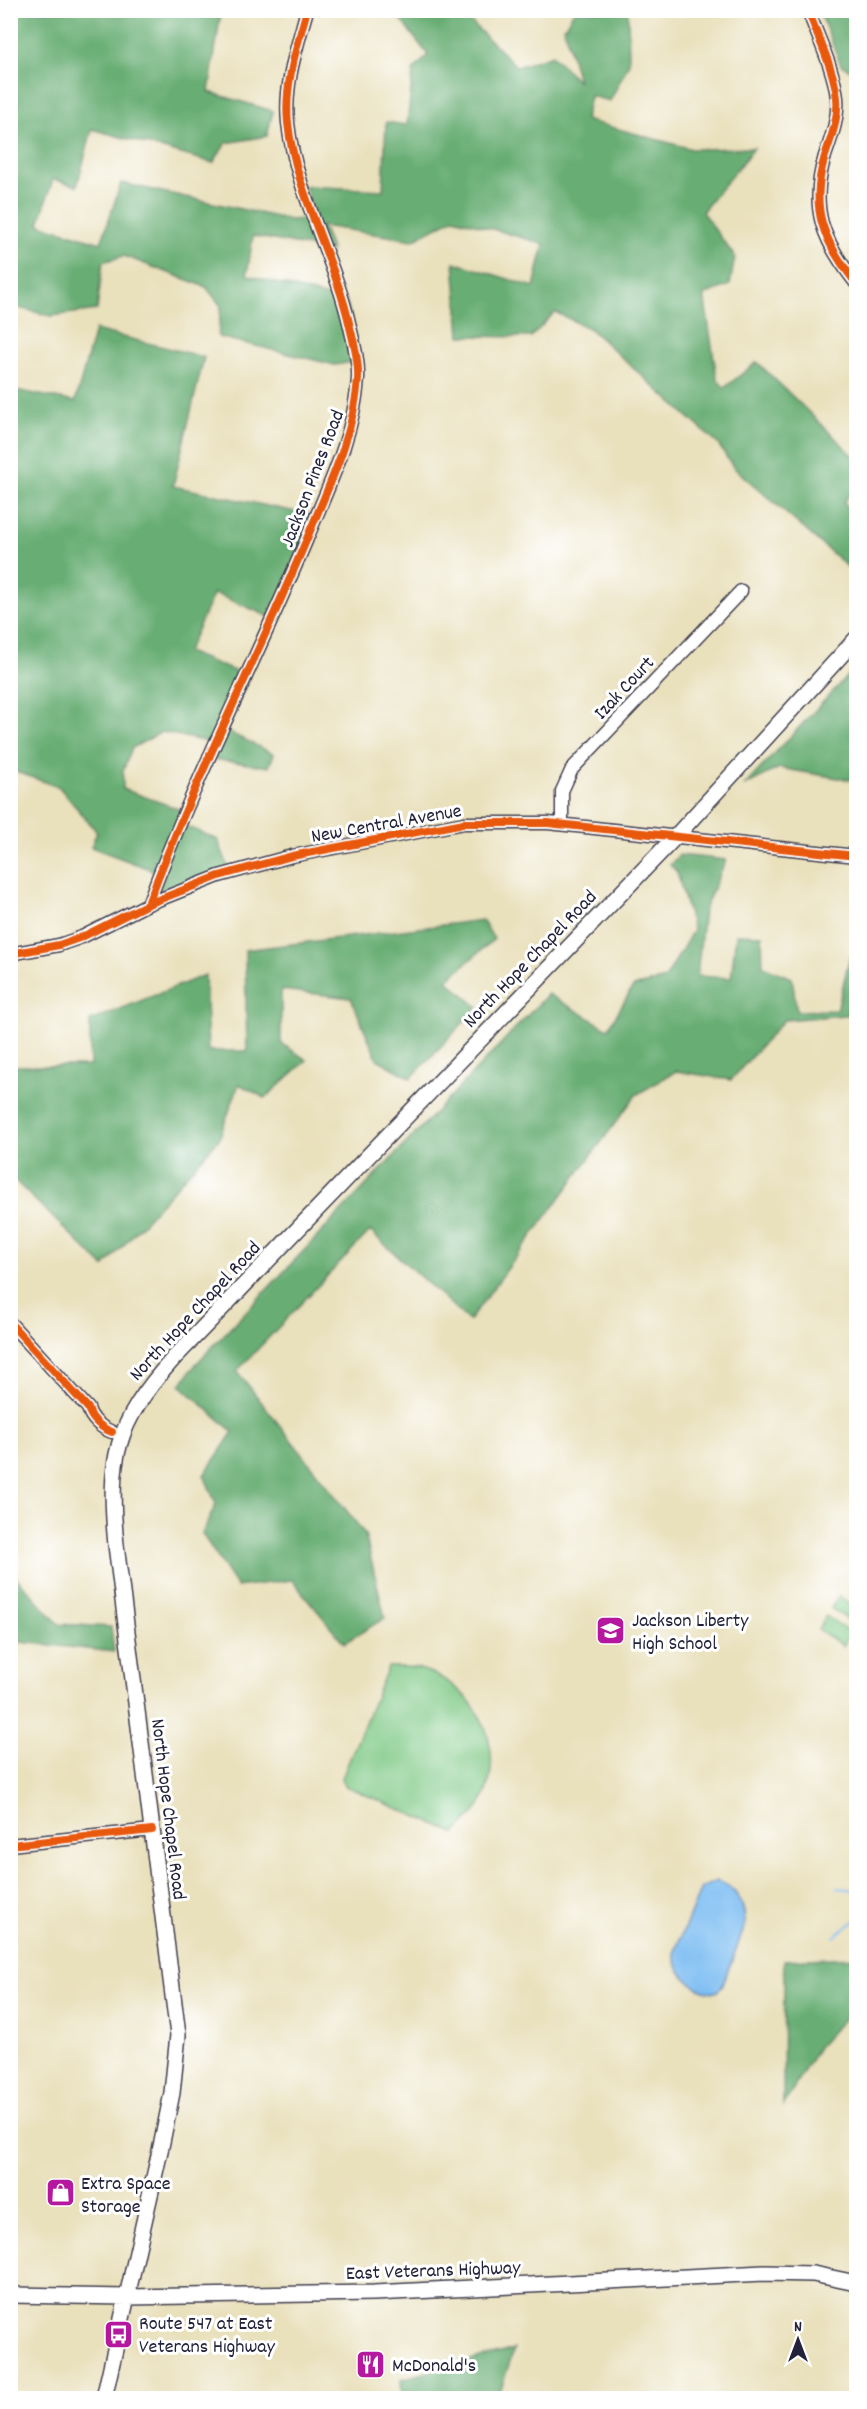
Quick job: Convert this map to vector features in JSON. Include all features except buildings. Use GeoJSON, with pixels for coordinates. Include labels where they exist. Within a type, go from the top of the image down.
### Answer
{"type":"FeatureCollection","features":[{"type":"Feature","properties":{"kind":"main road","name":"North Hope Chapel Road"},"geometry":{"type":"LineString","coordinates":[[104,2398],[162,2142],[178,2050],[178,2035],[114,1527],[112,1491],[116,1436],[134,1407],[173,1359],[677,835],[856,639]]}},
{"type":"Feature","properties":{"kind":"main road","name":"East Veterans Highway"},"geometry":{"type":"LineString","coordinates":[[10,2295],[126,2297],[374,2294],[764,2273],[813,2274],[856,2283]]}},
{"type":"Feature","properties":{"kind":"street","name":"Jackson Pines Road"},"geometry":{"type":"LineString","coordinates":[[148,904],[210,754],[294,569],[340,457],[354,415],[358,376],[348,316],[303,184],[288,123],[290,76],[307,10]]}},
{"type":"Feature","properties":{"kind":"street"},"geometry":{"type":"LineString","coordinates":[[808,10],[837,98],[832,135],[819,178],[819,212],[837,258],[856,283]]}},
{"type":"Feature","properties":{"kind":"street","name":"Izak Court"},"geometry":{"type":"LineString","coordinates":[[562,824],[562,791],[572,770],[741,591]]}},
{"type":"Feature","properties":{"kind":"street","name":"New Central Avenue"},"geometry":{"type":"LineString","coordinates":[[10,954],[59,945],[81,937],[148,904],[219,876],[292,856],[423,830],[486,822],[562,824],[856,856]]}},
{"type":"Feature","properties":{"kind":"street"},"geometry":{"type":"LineString","coordinates":[[10,1323],[88,1407],[110,1425],[116,1436]]}},
{"type":"Feature","properties":{"kind":"street"},"geometry":{"type":"LineString","coordinates":[[10,1845],[152,1830]]}},
{"type":"Feature","properties":{"kind":"green space"},"geometry":{"type":"Polygon","coordinates":[[[11,11],[221,11],[209,92],[273,111],[267,136],[226,143],[213,163],[92,129],[77,186],[53,179],[39,224],[101,243],[121,183],[291,220],[315,218],[305,186],[383,190],[386,122],[407,125],[413,71],[428,55],[394,11],[444,11],[471,22],[517,67],[552,55],[578,81],[564,28],[574,11],[628,11],[629,63],[610,101],[590,96],[585,120],[692,149],[754,148],[702,212],[735,257],[730,285],[704,295],[717,378],[724,388],[757,362],[856,458],[856,487],[844,502],[856,519],[856,574],[733,467],[718,444],[590,329],[555,312],[531,337],[460,336],[454,262],[534,287],[544,244],[454,218],[413,240],[322,226],[332,251],[253,236],[247,275],[347,302],[360,361],[335,365],[218,337],[221,306],[206,287],[124,256],[103,262],[97,310],[51,316],[11,306],[11,11]]]}},
{"type":"Feature","properties":{"kind":"green space"},"geometry":{"type":"Polygon","coordinates":[[[819,11],[856,11],[856,73],[841,65],[819,11]]]}},
{"type":"Feature","properties":{"kind":"green space"},"geometry":{"type":"Polygon","coordinates":[[[95,330],[204,357],[173,486],[320,517],[277,620],[214,593],[187,652],[249,677],[226,731],[274,754],[269,767],[211,759],[217,744],[162,732],[132,748],[123,771],[123,789],[190,813],[184,825],[218,840],[230,871],[152,904],[165,875],[91,847],[97,832],[59,787],[11,770],[10,389],[75,402],[95,330]]]}},
{"type":"Feature","properties":{"kind":"green space"},"geometry":{"type":"Polygon","coordinates":[[[856,667],[856,781],[779,768],[744,786],[856,667]]]}},
{"type":"Feature","properties":{"kind":"green space"},"geometry":{"type":"Polygon","coordinates":[[[679,855],[726,860],[704,910],[697,976],[731,978],[736,934],[762,935],[763,966],[792,978],[797,1011],[837,1010],[850,957],[856,957],[856,1014],[784,1020],[731,1080],[676,1071],[636,1095],[469,1321],[370,1231],[237,1371],[365,1534],[385,1618],[344,1643],[292,1580],[237,1587],[202,1534],[216,1504],[204,1475],[233,1432],[180,1385],[196,1364],[548,994],[608,1029],[633,987],[665,979],[693,930],[677,872],[670,865],[679,855]]]}},
{"type":"Feature","properties":{"kind":"green space"},"geometry":{"type":"Polygon","coordinates":[[[482,920],[494,939],[447,980],[478,1007],[411,1078],[377,1059],[351,998],[281,990],[281,1043],[307,1060],[265,1098],[239,1084],[219,1139],[104,1267],[11,1177],[11,1066],[90,1066],[90,1021],[205,975],[208,1051],[247,1051],[245,950],[482,920]]]}},
{"type":"Feature","properties":{"kind":"green space"},"geometry":{"type":"Polygon","coordinates":[[[10,1565],[11,1572],[59,1624],[111,1627],[114,1652],[11,1641],[10,1565]]]}},
{"type":"Feature","properties":{"kind":"green space"},"geometry":{"type":"Polygon","coordinates":[[[839,1596],[856,1608],[856,1625],[831,1608],[839,1596]]]}},
{"type":"Feature","properties":{"kind":"green space"},"geometry":{"type":"Polygon","coordinates":[[[826,1616],[851,1633],[843,1646],[818,1629],[826,1616]]]}},
{"type":"Feature","properties":{"kind":"green space"},"geometry":{"type":"Polygon","coordinates":[[[388,1667],[416,1668],[440,1677],[458,1690],[472,1705],[483,1723],[489,1742],[491,1763],[488,1784],[478,1809],[455,1833],[345,1786],[342,1778],[388,1667]]]}},
{"type":"Feature","properties":{"kind":"green space"},"geometry":{"type":"Polygon","coordinates":[[[856,1957],[856,2005],[818,2047],[783,2106],[784,1960],[856,1957]]]}},
{"type":"Feature","properties":{"kind":"green space"},"geometry":{"type":"Polygon","coordinates":[[[514,2349],[498,2398],[402,2398],[401,2379],[514,2349]]]}},
{"type":"Feature","properties":{"kind":"water"},"geometry":{"type":"Polygon","coordinates":[[[716,1881],[723,1883],[734,1892],[742,1904],[745,1918],[745,1926],[722,1986],[717,1992],[701,1989],[687,1980],[675,1959],[675,1951],[701,1888],[716,1881]]]}},
{"type":"Feature","properties":{"kind":"waterway"},"geometry":{"type":"LineString","coordinates":[[837,1888],[856,1890]]}},
{"type":"Feature","properties":{"kind":"waterway"},"geometry":{"type":"LineString","coordinates":[[834,1937],[856,1920]]}},
{"type":"Feature","properties":{"kind":"cycle path"},"geometry":{"type":"LineString","coordinates":[[148,904],[185,812],[331,482],[345,442],[355,400],[358,366],[350,327],[335,276],[299,174],[288,123],[290,80],[307,10]]}},
{"type":"Feature","properties":{"kind":"cycle path"},"geometry":{"type":"LineString","coordinates":[[808,10],[829,65],[837,98],[836,120],[820,175],[819,208],[827,238],[856,283]]}},
{"type":"Feature","properties":{"kind":"cycle path"},"geometry":{"type":"LineString","coordinates":[[10,954],[59,945],[82,937],[148,904],[219,876],[292,856],[464,823],[548,823],[856,856]]}},
{"type":"Feature","properties":{"kind":"cycle path"},"geometry":{"type":"LineString","coordinates":[[10,1323],[88,1408],[97,1423],[112,1432]]}},
{"type":"Feature","properties":{"kind":"cycle path"},"geometry":{"type":"LineString","coordinates":[[10,1845],[152,1830]]}},
{"type":"Feature","properties":{"kind":"place","name":"Jackson Liberty High School"},"geometry":{"type":"Point","coordinates":[611,1631]}},
{"type":"Feature","properties":{"kind":"place","name":"Extra Space Storage"},"geometry":{"type":"Point","coordinates":[60,2193]}},
{"type":"Feature","properties":{"kind":"place","name":"Route 547 at East Veterans Highway"},"geometry":{"type":"Point","coordinates":[118,2334]}},
{"type":"Feature","properties":{"kind":"place","name":"McDonald's"},"geometry":{"type":"Point","coordinates":[371,2364]}}]}
